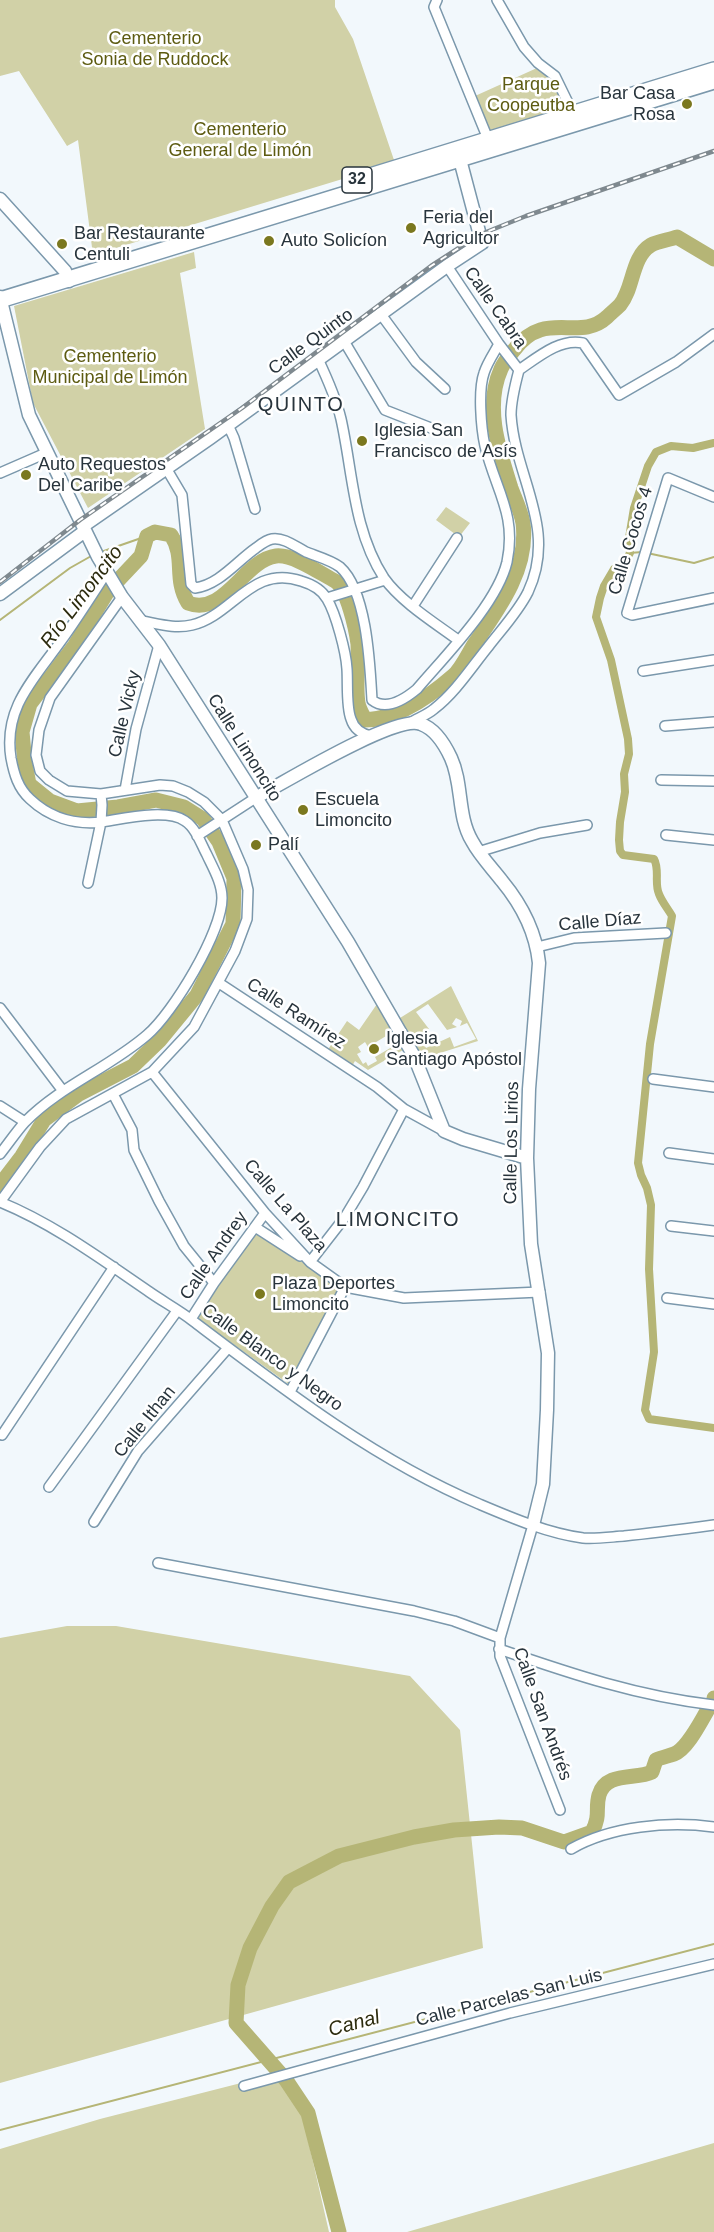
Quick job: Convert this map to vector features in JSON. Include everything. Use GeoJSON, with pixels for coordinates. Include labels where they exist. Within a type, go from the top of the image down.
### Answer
{"type":"FeatureCollection","features":[{"type":"Feature","properties":{"kind":"highway","name":"32"},"geometry":{"type":"LineString","coordinates":[[459,154],[488,139],[573,113],[713,78]]}},
{"type":"Feature","properties":{"kind":"highway","name":"32"},"geometry":{"type":"LineString","coordinates":[[0,297],[459,154],[713,78]]}},
{"type":"Feature","properties":{"kind":"street"},"geometry":{"type":"LineString","coordinates":[[436,0],[434,7],[488,139]]}},
{"type":"Feature","properties":{"kind":"street"},"geometry":{"type":"LineString","coordinates":[[497,0],[524,47],[538,63],[555,76],[573,113]]}},
{"type":"Feature","properties":{"kind":"street","name":"Calle Quinto"},"geometry":{"type":"LineString","coordinates":[[0,594],[166,468],[482,243],[459,154]]}},
{"type":"Feature","properties":{"kind":"street"},"geometry":{"type":"LineString","coordinates":[[0,199],[67,276]]}},
{"type":"Feature","properties":{"kind":"street","name":"Calle Cabra"},"geometry":{"type":"LineString","coordinates":[[447,266],[519,370],[544,352],[572,340],[583,343],[620,395],[676,362],[714,334]]}},
{"type":"Feature","properties":{"kind":"street","name":"Calle Limoncito"},"geometry":{"type":"LineString","coordinates":[[0,297],[3,320],[29,415],[96,553],[120,594],[159,645],[348,942],[414,1056],[444,1131]]}},
{"type":"Feature","properties":{"kind":"street"},"geometry":{"type":"LineString","coordinates":[[380,314],[416,362],[445,389]]}},
{"type":"Feature","properties":{"kind":"street"},"geometry":{"type":"LineString","coordinates":[[344,341],[385,410],[436,430]]}},
{"type":"Feature","properties":{"kind":"street"},"geometry":{"type":"LineString","coordinates":[[166,468],[182,495],[191,584],[195,588],[206,587],[250,552],[272,539],[284,540],[339,566],[355,591],[369,652],[372,700],[377,703],[396,702],[417,689],[480,613],[498,586],[507,562],[510,529],[506,503],[485,445],[482,398],[484,373],[499,344]]}},
{"type":"Feature","properties":{"kind":"street"},"geometry":{"type":"LineString","coordinates":[[318,359],[331,387],[340,417],[358,518],[366,544],[385,580],[413,606],[458,640]]}},
{"type":"Feature","properties":{"kind":"street"},"geometry":{"type":"LineString","coordinates":[[199,835],[257,797],[371,736],[410,723],[433,711],[448,697],[528,593],[535,572],[538,527],[536,511],[520,463],[511,413],[519,370]]}},
{"type":"Feature","properties":{"kind":"street"},"geometry":{"type":"LineString","coordinates":[[228,425],[255,509]]}},
{"type":"Feature","properties":{"kind":"street"},"geometry":{"type":"LineString","coordinates":[[0,473],[46,453]]}},
{"type":"Feature","properties":{"kind":"street","name":"Calle Cocos 4"},"geometry":{"type":"LineString","coordinates":[[714,497],[668,478],[627,610],[629,615],[714,598]]}},
{"type":"Feature","properties":{"kind":"street"},"geometry":{"type":"LineString","coordinates":[[413,606],[457,538]]}},
{"type":"Feature","properties":{"kind":"street"},"geometry":{"type":"LineString","coordinates":[[0,1154],[25,1122],[63,1091],[147,1035],[165,1016],[184,990],[201,958],[217,919],[222,898],[218,880],[199,835],[186,821],[173,815],[101,819],[85,824],[55,816],[40,808],[22,791],[13,771],[9,732],[14,711],[27,687],[108,575]]}},
{"type":"Feature","properties":{"kind":"street"},"geometry":{"type":"LineString","coordinates":[[142,621],[173,627],[194,625],[206,621],[247,590],[273,578],[287,577],[318,589],[327,598],[344,646],[350,718],[357,729],[371,736]]}},
{"type":"Feature","properties":{"kind":"street"},"geometry":{"type":"LineString","coordinates":[[327,598],[385,580]]}},
{"type":"Feature","properties":{"kind":"street"},"geometry":{"type":"LineString","coordinates":[[0,1202],[40,1147],[66,1119],[152,1072],[194,1027],[235,951],[247,919],[246,880],[243,869],[219,823],[204,802],[188,792],[172,786],[160,785],[101,794],[67,791],[49,780],[40,771],[36,755],[39,730],[50,698],[120,594]]}},
{"type":"Feature","properties":{"kind":"street","name":"Calle Vicky"},"geometry":{"type":"LineString","coordinates":[[125,790],[136,729],[159,645]]}},
{"type":"Feature","properties":{"kind":"street"},"geometry":{"type":"LineString","coordinates":[[643,671],[714,660]]}},
{"type":"Feature","properties":{"kind":"street"},"geometry":{"type":"LineString","coordinates":[[665,726],[714,722]]}},
{"type":"Feature","properties":{"kind":"street","name":"Calle Los Lirios"},"geometry":{"type":"LineString","coordinates":[[410,723],[421,724],[435,734],[450,756],[464,822],[478,852],[515,898],[533,932],[537,946],[539,963],[527,1158],[531,1244],[548,1353],[543,1484],[533,1525]]}},
{"type":"Feature","properties":{"kind":"street"},"geometry":{"type":"LineString","coordinates":[[661,780],[714,781]]}},
{"type":"Feature","properties":{"kind":"street"},"geometry":{"type":"LineString","coordinates":[[88,883],[101,819],[101,794]]}},
{"type":"Feature","properties":{"kind":"street"},"geometry":{"type":"LineString","coordinates":[[478,852],[540,833],[587,825]]}},
{"type":"Feature","properties":{"kind":"street"},"geometry":{"type":"LineString","coordinates":[[666,834],[714,840]]}},
{"type":"Feature","properties":{"kind":"street","name":"Calle Díaz"},"geometry":{"type":"LineString","coordinates":[[537,946],[574,938],[666,933]]}},
{"type":"Feature","properties":{"kind":"street","name":"Calle Ramírez"},"geometry":{"type":"LineString","coordinates":[[219,983],[377,1087],[404,1109],[444,1131]]}},
{"type":"Feature","properties":{"kind":"street"},"geometry":{"type":"LineString","coordinates":[[0,1008],[63,1091]]}},
{"type":"Feature","properties":{"kind":"street","name":"Calle La Plaza"},"geometry":{"type":"LineString","coordinates":[[152,1072],[266,1213],[310,1262],[345,1287],[404,1298],[540,1292]]}},
{"type":"Feature","properties":{"kind":"street"},"geometry":{"type":"LineString","coordinates":[[653,1078],[714,1087]]}},
{"type":"Feature","properties":{"kind":"street"},"geometry":{"type":"LineString","coordinates":[[113,1094],[132,1130],[134,1150],[159,1201],[184,1246],[214,1283]]}},
{"type":"Feature","properties":{"kind":"street"},"geometry":{"type":"LineString","coordinates":[[0,1106],[25,1122]]}},
{"type":"Feature","properties":{"kind":"street"},"geometry":{"type":"LineString","coordinates":[[255,1227],[310,1262],[345,1217],[404,1109]]}},
{"type":"Feature","properties":{"kind":"street"},"geometry":{"type":"LineString","coordinates":[[444,1131],[527,1158]]}},
{"type":"Feature","properties":{"kind":"street"},"geometry":{"type":"LineString","coordinates":[[669,1153],[714,1159]]}},
{"type":"Feature","properties":{"kind":"street","name":"Calle Blanco y Negro"},"geometry":{"type":"LineString","coordinates":[[0,1202],[24,1212],[114,1267],[177,1311],[191,1318],[228,1348],[349,1434],[452,1492],[533,1525],[585,1538],[649,1534],[714,1525]]}},
{"type":"Feature","properties":{"kind":"street","name":"Calle Andrey"},"geometry":{"type":"LineString","coordinates":[[191,1318],[266,1213]]}},
{"type":"Feature","properties":{"kind":"street"},"geometry":{"type":"LineString","coordinates":[[671,1226],[714,1231]]}},
{"type":"Feature","properties":{"kind":"street"},"geometry":{"type":"LineString","coordinates":[[2,1435],[114,1267]]}},
{"type":"Feature","properties":{"kind":"street"},"geometry":{"type":"LineString","coordinates":[[291,1392],[345,1287]]}},
{"type":"Feature","properties":{"kind":"street"},"geometry":{"type":"LineString","coordinates":[[667,1298],[714,1304]]}},
{"type":"Feature","properties":{"kind":"street"},"geometry":{"type":"LineString","coordinates":[[49,1487],[177,1311]]}},
{"type":"Feature","properties":{"kind":"street","name":"Calle Ithan"},"geometry":{"type":"LineString","coordinates":[[94,1522],[138,1451],[228,1348]]}},
{"type":"Feature","properties":{"kind":"street","name":"Calle San Andrés"},"geometry":{"type":"LineString","coordinates":[[533,1525],[500,1638],[499,1649],[560,1810]]}},
{"type":"Feature","properties":{"kind":"street"},"geometry":{"type":"LineString","coordinates":[[158,1563],[414,1611],[453,1621],[500,1638]]}},
{"type":"Feature","properties":{"kind":"street"},"geometry":{"type":"LineString","coordinates":[[499,1649],[623,1689],[675,1701],[714,1706]]}},
{"type":"Feature","properties":{"kind":"street"},"geometry":{"type":"LineString","coordinates":[[571,1849],[586,1840],[617,1830],[670,1826],[714,1827]]}},
{"type":"Feature","properties":{"kind":"street","name":"Calle Parcelas San Luis"},"geometry":{"type":"LineString","coordinates":[[244,2086],[510,2013],[714,1964]]}},
{"type":"Feature","properties":{"kind":"green space"},"geometry":{"type":"Polygon","coordinates":[[[0,0],[335,0],[335,7],[353,39],[395,163],[93,255],[78,140],[67,146],[19,71],[0,76],[0,0]]]}},
{"type":"Feature","properties":{"kind":"green space","name":"Parque Coopeutba"},"geometry":{"type":"Polygon","coordinates":[[[537,68],[553,79],[566,107],[488,131],[475,96],[537,68]]]}},
{"type":"Feature","properties":{"kind":"green space","name":"Cementerio Municipal de Limón"},"geometry":{"type":"Polygon","coordinates":[[[194,252],[196,268],[180,273],[205,429],[88,508],[33,403],[14,306],[194,252]]]}},
{"type":"Feature","properties":{"kind":"green space"},"geometry":{"type":"Polygon","coordinates":[[[446,507],[470,523],[459,537],[436,520],[446,507]]]}},
{"type":"Feature","properties":{"kind":"green space"},"geometry":{"type":"Polygon","coordinates":[[[451,986],[478,1041],[421,1059],[400,1018],[451,986]],[[428,1004],[416,1012],[429,1029],[419,1034],[426,1048],[450,1037],[454,1047],[476,1039],[467,1023],[460,1026],[462,1021],[456,1018],[452,1024],[457,1027],[447,1030],[428,1004]]]}},
{"type":"Feature","properties":{"kind":"green space"},"geometry":{"type":"Polygon","coordinates":[[[377,1004],[403,1050],[368,1070],[355,1061],[351,1068],[327,1051],[347,1021],[359,1030],[377,1004]],[[391,1033],[368,1047],[365,1042],[358,1047],[361,1052],[357,1054],[363,1064],[366,1062],[368,1066],[377,1061],[375,1057],[397,1044],[391,1033]]]}},
{"type":"Feature","properties":{"kind":"green space"},"geometry":{"type":"Polygon","coordinates":[[[255,1231],[340,1287],[290,1385],[197,1318],[255,1231]]]}},
{"type":"Feature","properties":{"kind":"green space"},"geometry":{"type":"Polygon","coordinates":[[[67,1626],[116,1626],[410,1676],[460,1730],[483,1948],[0,2083],[0,1638],[67,1626]]]}},
{"type":"Feature","properties":{"kind":"green space"},"geometry":{"type":"Polygon","coordinates":[[[292,2070],[329,2232],[0,2232],[0,2149],[100,2119],[292,2070]]]}},
{"type":"Feature","properties":{"kind":"green space"},"geometry":{"type":"Polygon","coordinates":[[[714,2143],[714,2232],[407,2232],[714,2143]]]}},
{"type":"Feature","properties":{"kind":"waterway","name":"Río Limoncito"},"geometry":{"type":"LineString","coordinates":[[0,1185],[22,1156],[44,1120],[79,1094],[133,1066],[160,1040],[197,995],[233,924],[234,878],[219,842],[203,819],[184,807],[156,800],[77,811],[50,801],[29,784],[22,732],[30,704],[75,645],[108,591],[141,556],[147,536],[155,532],[171,535],[178,552],[181,585],[188,603],[201,605],[212,602],[254,567],[276,556],[298,561],[335,581],[347,600],[355,629],[358,644],[357,696],[365,720],[389,716],[412,706],[456,673],[510,588],[521,557],[524,540],[523,523],[502,459],[495,428],[496,383],[507,359],[526,338],[538,331],[550,328],[585,327],[596,324],[607,317],[625,298],[636,265],[644,250],[651,245],[677,237],[714,259]]}},
{"type":"Feature","properties":{"kind":"waterway"},"geometry":{"type":"LineString","coordinates":[[714,443],[693,448],[671,446],[656,452],[648,466],[634,508],[629,538],[630,553],[624,563],[614,569],[604,586],[596,617],[611,660],[628,739],[629,754],[624,774],[625,792],[620,822],[620,851],[623,855],[654,859],[657,868],[658,890],[672,916],[650,1044],[638,1163],[651,1205],[649,1269],[654,1352],[645,1410],[649,1419],[714,1428]]}},
{"type":"Feature","properties":{"kind":"waterway"},"geometry":{"type":"LineString","coordinates":[[101,552],[147,536]]}},
{"type":"Feature","properties":{"kind":"waterway"},"geometry":{"type":"LineString","coordinates":[[630,553],[642,552]]}},
{"type":"Feature","properties":{"kind":"waterway"},"geometry":{"type":"LineString","coordinates":[[647,553],[694,563],[714,557]]}},
{"type":"Feature","properties":{"kind":"waterway"},"geometry":{"type":"LineString","coordinates":[[0,620],[70,568],[93,555]]}},
{"type":"Feature","properties":{"kind":"waterway"},"geometry":{"type":"LineString","coordinates":[[339,2232],[308,2113],[286,2080],[236,2023],[238,1985],[250,1948],[272,1906],[289,1882],[339,1856],[414,1837],[454,1830],[499,1827],[522,1828],[564,1842],[592,1832],[596,1821],[599,1795],[603,1787],[615,1779],[652,1772],[656,1760],[674,1754],[684,1747],[707,1711]]}},
{"type":"Feature","properties":{"kind":"waterway","name":"Canal"},"geometry":{"type":"LineString","coordinates":[[0,2130],[714,1944]]}},
{"type":"Feature","properties":{"kind":"railway"},"geometry":{"type":"LineString","coordinates":[[0,582],[80,520],[242,408],[431,266],[479,235],[526,216],[714,151]]}},
{"type":"Feature","properties":{"kind":"place","name":"Bar Casa Rosa"},"geometry":{"type":"Point","coordinates":[687,104]}},
{"type":"Feature","properties":{"kind":"place","name":"Feria del Agricultor"},"geometry":{"type":"Point","coordinates":[411,228]}},
{"type":"Feature","properties":{"kind":"place","name":"Auto Solicíon"},"geometry":{"type":"Point","coordinates":[269,241]}},
{"type":"Feature","properties":{"kind":"place","name":"Bar Restaurante Centuli"},"geometry":{"type":"Point","coordinates":[62,244]}},
{"type":"Feature","properties":{"kind":"place","name":"Iglesia San Francisco de Asís"},"geometry":{"type":"Point","coordinates":[362,441]}},
{"type":"Feature","properties":{"kind":"place","name":"Auto Requestos Del Caribe"},"geometry":{"type":"Point","coordinates":[26,475]}},
{"type":"Feature","properties":{"kind":"place","name":"Escuela Limoncito"},"geometry":{"type":"Point","coordinates":[303,810]}},
{"type":"Feature","properties":{"kind":"place","name":"Palí"},"geometry":{"type":"Point","coordinates":[256,845]}},
{"type":"Feature","properties":{"kind":"place","name":"Iglesia Santiago Apóstol"},"geometry":{"type":"Point","coordinates":[374,1049]}},
{"type":"Feature","properties":{"kind":"place","name":"Plaza Deportes Limoncito"},"geometry":{"type":"Point","coordinates":[260,1294]}},
{"type":"Feature","properties":{"kind":"district","name":"QUINTO"},"geometry":{"type":"Point","coordinates":[301,405]}},
{"type":"Feature","properties":{"kind":"district","name":"LIMONCITO"},"geometry":{"type":"Point","coordinates":[398,1220]}},
{"type":"Feature","properties":{"kind":"park label","name":"Cementerio Sonia de Ruddock"},"geometry":{"type":"Point","coordinates":[155,49]}},
{"type":"Feature","properties":{"kind":"park label","name":"Cementerio General de Limón"},"geometry":{"type":"Point","coordinates":[240,140]}}]}
